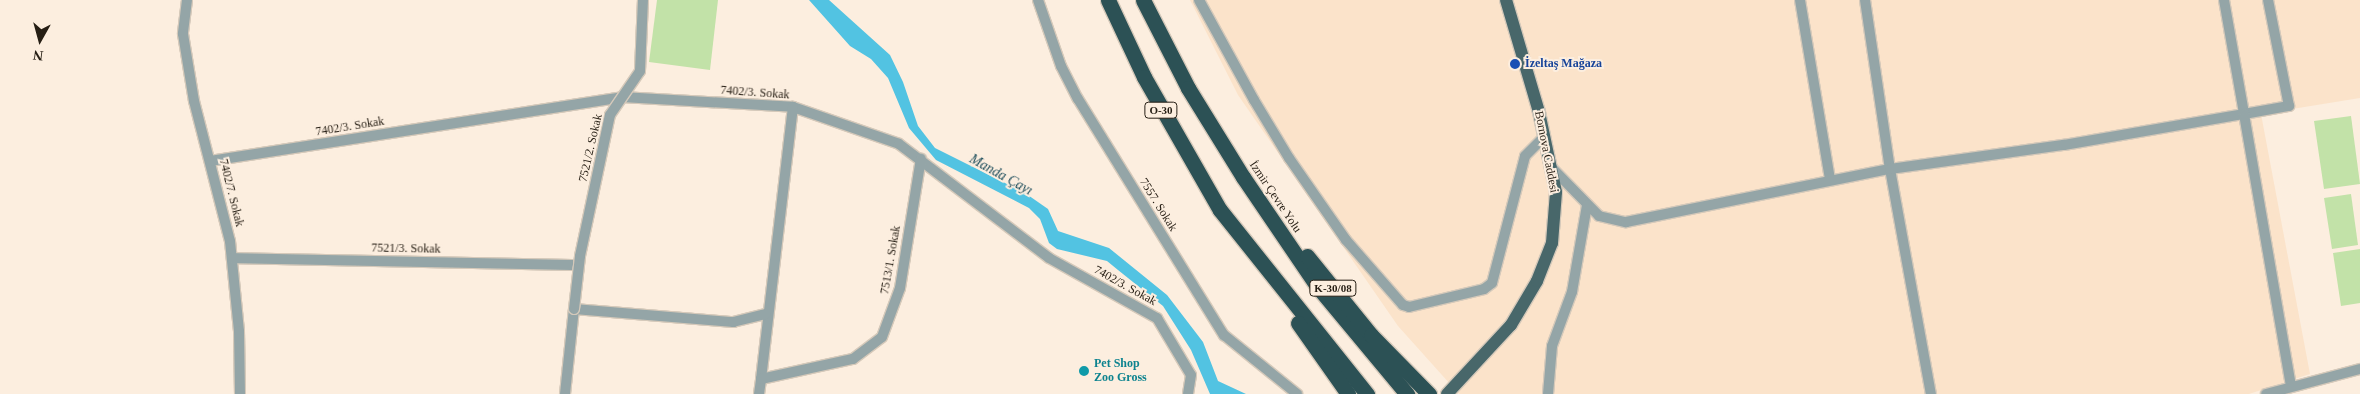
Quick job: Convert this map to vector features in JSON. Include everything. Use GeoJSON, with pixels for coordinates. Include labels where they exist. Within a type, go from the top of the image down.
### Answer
{"type":"FeatureCollection","features":[{"type":"Feature","properties":{"kind":"highway","name":"O-30"},"geometry":{"type":"LineString","coordinates":[[1108,0],[1144,77],[1220,210],[1366,394]]}},
{"type":"Feature","properties":{"kind":"highway","name":"İzmir Çevre Yolu"},"geometry":{"type":"LineString","coordinates":[[1142,0],[1188,88],[1243,177],[1317,286],[1407,394]]}},
{"type":"Feature","properties":{"kind":"highway","name":"K-30/08"},"geometry":{"type":"LineString","coordinates":[[1243,177],[1371,335],[1428,394]]}},
{"type":"Feature","properties":{"kind":"highway"},"geometry":{"type":"LineString","coordinates":[[1220,210],[1348,394]]}},
{"type":"Feature","properties":{"kind":"main road","name":"Bornova Caddesi"},"geometry":{"type":"LineString","coordinates":[[1447,394],[1511,325],[1537,282],[1552,243],[1556,192],[1552,168],[1506,0]]}},
{"type":"Feature","properties":{"kind":"street","name":"7402/7. Sokak"},"geometry":{"type":"LineString","coordinates":[[187,0],[183,34],[194,101],[232,258],[239,331],[240,394]]}},
{"type":"Feature","properties":{"kind":"street","name":"7521/2. Sokak"},"geometry":{"type":"LineString","coordinates":[[565,394],[579,264],[610,115],[640,71],[643,0]]}},
{"type":"Feature","properties":{"kind":"street","name":"7557. Sokak"},"geometry":{"type":"LineString","coordinates":[[1038,0],[1061,66],[1078,100],[1224,335],[1297,394]]}},
{"type":"Feature","properties":{"kind":"street"},"geometry":{"type":"LineString","coordinates":[[1199,0],[1254,100],[1290,158],[1346,240],[1402,305],[1409,307],[1474,291],[1492,283],[1525,156],[1544,136]]}},
{"type":"Feature","properties":{"kind":"street"},"geometry":{"type":"LineString","coordinates":[[1800,0],[1830,180]]}},
{"type":"Feature","properties":{"kind":"street"},"geometry":{"type":"LineString","coordinates":[[1865,0],[1890,169],[1931,394]]}},
{"type":"Feature","properties":{"kind":"street"},"geometry":{"type":"LineString","coordinates":[[2224,0],[2291,386]]}},
{"type":"Feature","properties":{"kind":"street"},"geometry":{"type":"LineString","coordinates":[[1552,168],[1599,216],[1626,222],[1890,169],[2064,145],[2288,106],[2268,0]]}},
{"type":"Feature","properties":{"kind":"street","name":"7402/3. Sokak"},"geometry":{"type":"LineString","coordinates":[[210,161],[622,97],[793,107],[899,144],[1049,258],[1157,318],[1191,375],[1188,394]]}},
{"type":"Feature","properties":{"kind":"street"},"geometry":{"type":"LineString","coordinates":[[759,394],[766,314],[793,107]]}},
{"type":"Feature","properties":{"kind":"street","name":"7513/1. Sokak"},"geometry":{"type":"LineString","coordinates":[[761,379],[853,359],[882,337],[900,288],[920,159]]}},
{"type":"Feature","properties":{"kind":"street"},"geometry":{"type":"LineString","coordinates":[[1548,394],[1552,346],[1572,292],[1587,205]]}},
{"type":"Feature","properties":{"kind":"street","name":"7521/3. Sokak"},"geometry":{"type":"LineString","coordinates":[[232,258],[579,264]]}},
{"type":"Feature","properties":{"kind":"street"},"geometry":{"type":"LineString","coordinates":[[574,309],[733,322],[766,314]]}},
{"type":"Feature","properties":{"kind":"street"},"geometry":{"type":"LineString","coordinates":[[2266,394],[2360,369]]}},
{"type":"Feature","properties":{"kind":"shaded area"},"geometry":{"type":"Polygon","coordinates":[[[1190,0],[2360,0],[2360,98],[2261,114],[2310,374],[2249,394],[1459,394],[1398,326],[1238,95],[1190,0]]]}},
{"type":"Feature","properties":{"kind":"green space"},"geometry":{"type":"Polygon","coordinates":[[[657,0],[718,0],[710,70],[649,62],[657,0]]]}},
{"type":"Feature","properties":{"kind":"green space"},"geometry":{"type":"Polygon","coordinates":[[[2351,116],[2360,184],[2324,189],[2314,121],[2351,116]]]}},
{"type":"Feature","properties":{"kind":"green space"},"geometry":{"type":"Polygon","coordinates":[[[2351,194],[2358,245],[2332,249],[2324,198],[2351,194]]]}},
{"type":"Feature","properties":{"kind":"green space"},"geometry":{"type":"Polygon","coordinates":[[[2360,249],[2360,303],[2341,306],[2333,253],[2360,249]]]}},
{"type":"Feature","properties":{"kind":"water"},"geometry":{"type":"Polygon","coordinates":[[[809,0],[829,0],[890,55],[903,82],[918,126],[935,148],[1025,193],[1048,209],[1058,231],[1109,248],[1167,295],[1203,342],[1218,381],[1246,394],[1210,394],[1191,350],[1163,306],[1107,261],[1057,249],[1049,243],[1040,219],[1029,208],[936,160],[909,128],[888,78],[871,59],[850,46],[809,0]]]}},
{"type":"Feature","properties":{"kind":"place","name":"İzeltaş Mağaza"},"geometry":{"type":"Point","coordinates":[1515,64]}},
{"type":"Feature","properties":{"kind":"place","name":"Pet Shop Zoo Gross"},"geometry":{"type":"Point","coordinates":[1084,371]}},
{"type":"Feature","properties":{"kind":"water label","name":"Manda Çayı"},"geometry":{"type":"Point","coordinates":[1001,175]}}]}
